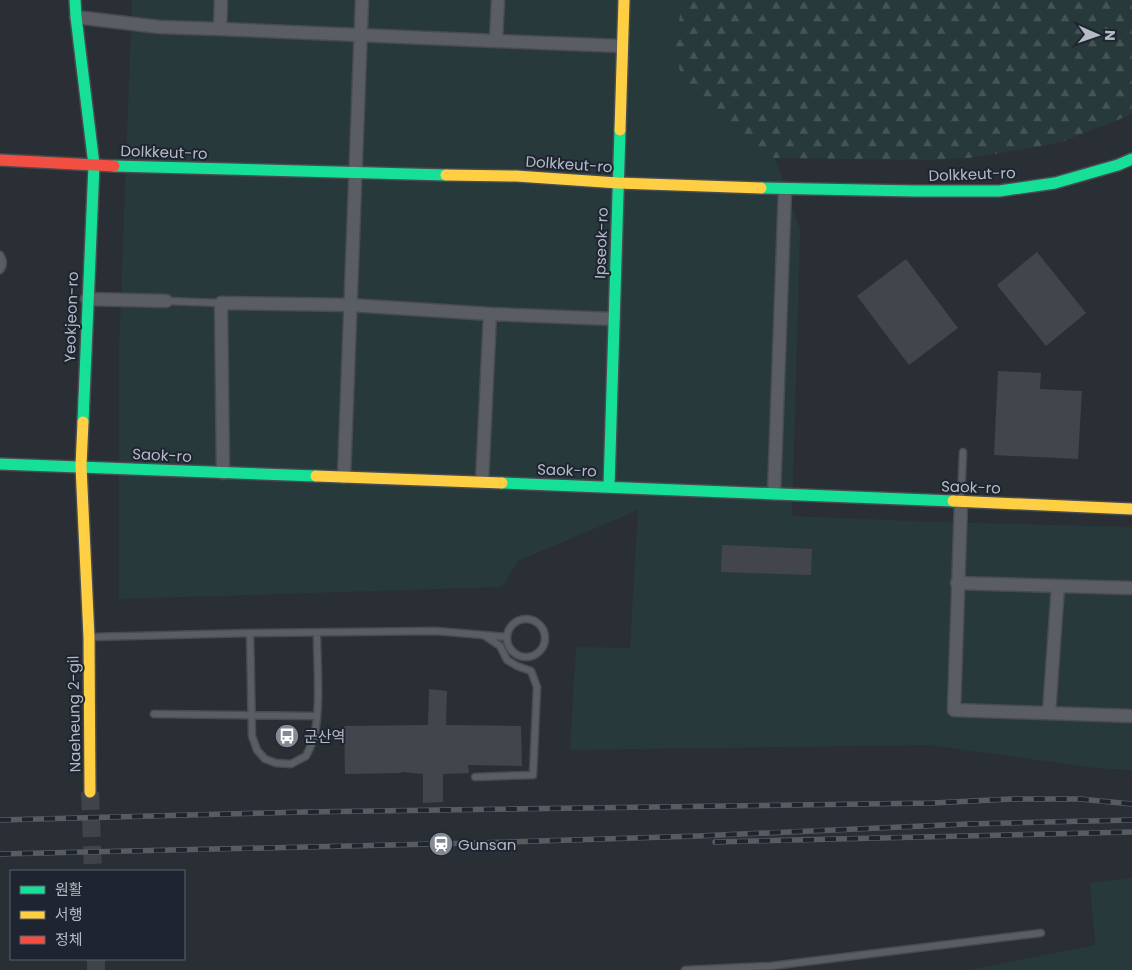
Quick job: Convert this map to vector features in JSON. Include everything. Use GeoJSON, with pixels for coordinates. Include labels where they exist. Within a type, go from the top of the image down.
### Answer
{"type":"FeatureCollection","features":[{"type":"Feature","properties":{"kind":"street","name":"Yeokjeon-ro"},"geometry":{"type":"LineString","coordinates":[[76,0],[76,17],[94,165],[81,466],[88,637]]}},
{"type":"Feature","properties":{"kind":"street"},"geometry":{"type":"LineString","coordinates":[[220,29],[221,0]]}},
{"type":"Feature","properties":{"kind":"street"},"geometry":{"type":"LineString","coordinates":[[344,477],[362,0]]}},
{"type":"Feature","properties":{"kind":"street"},"geometry":{"type":"LineString","coordinates":[[496,41],[498,0]]}},
{"type":"Feature","properties":{"kind":"street","name":"Ipseok-ro"},"geometry":{"type":"LineString","coordinates":[[609,487],[624,0]]}},
{"type":"Feature","properties":{"kind":"street"},"geometry":{"type":"LineString","coordinates":[[76,17],[159,27],[622,46]]}},
{"type":"Feature","properties":{"kind":"street","name":"Dolkkeut-ro"},"geometry":{"type":"LineString","coordinates":[[0,160],[94,165],[516,176],[618,183],[785,189],[915,191],[1000,190],[1055,183],[1118,165],[1132,159]]}},
{"type":"Feature","properties":{"kind":"street"},"geometry":{"type":"LineString","coordinates":[[774,494],[785,189]]}},
{"type":"Feature","properties":{"kind":"street"},"geometry":{"type":"LineString","coordinates":[[87,299],[166,301]]}},
{"type":"Feature","properties":{"kind":"street"},"geometry":{"type":"LineString","coordinates":[[224,473],[221,303],[350,305],[490,314],[614,319]]}},
{"type":"Feature","properties":{"kind":"street"},"geometry":{"type":"LineString","coordinates":[[482,482],[490,314]]}},
{"type":"Feature","properties":{"kind":"street","name":"Saok-ro"},"geometry":{"type":"LineString","coordinates":[[0,464],[1132,509]]}},
{"type":"Feature","properties":{"kind":"street"},"geometry":{"type":"LineString","coordinates":[[961,502],[954,710],[1132,716]]}},
{"type":"Feature","properties":{"kind":"street"},"geometry":{"type":"LineString","coordinates":[[958,583],[1132,588]]}},
{"type":"Feature","properties":{"kind":"street"},"geometry":{"type":"LineString","coordinates":[[1049,713],[1058,586]]}},
{"type":"Feature","properties":{"kind":"street","name":"Naeheung 2-gil"},"geometry":{"type":"LineString","coordinates":[[88,637],[90,792]]}},
{"type":"Feature","properties":{"kind":"lane"},"geometry":{"type":"LineString","coordinates":[[0,256],[4,262],[0,270]]}},
{"type":"Feature","properties":{"kind":"lane"},"geometry":{"type":"LineString","coordinates":[[166,301],[221,303]]}},
{"type":"Feature","properties":{"kind":"lane"},"geometry":{"type":"LineString","coordinates":[[961,502],[963,452]]}},
{"type":"Feature","properties":{"kind":"lane"},"geometry":{"type":"LineString","coordinates":[[531,619],[541,626],[545,638],[544,644],[537,654],[525,657],[513,652],[509,647],[507,637],[514,623],[519,620],[531,619]]}},
{"type":"Feature","properties":{"kind":"lane"},"geometry":{"type":"LineString","coordinates":[[88,637],[250,633],[436,632],[507,637]]}},
{"type":"Feature","properties":{"kind":"lane"},"geometry":{"type":"LineString","coordinates":[[250,633],[252,736],[257,750],[265,759],[276,763],[291,764],[306,756],[313,739],[318,686],[317,633]]}},
{"type":"Feature","properties":{"kind":"lane"},"geometry":{"type":"LineString","coordinates":[[475,777],[533,775],[537,687],[531,671],[507,660],[500,646],[484,635]]}},
{"type":"Feature","properties":{"kind":"lane"},"geometry":{"type":"LineString","coordinates":[[154,714],[316,716]]}},
{"type":"Feature","properties":{"kind":"lane"},"geometry":{"type":"LineString","coordinates":[[685,970],[771,966],[1041,933]]}},
{"type":"Feature","properties":{"kind":"green space"},"geometry":{"type":"Polygon","coordinates":[[[132,0],[683,0],[707,114],[743,146],[775,158],[800,229],[792,516],[1132,527],[1132,770],[1095,768],[930,745],[570,750],[576,647],[630,648],[638,510],[518,561],[502,587],[119,599],[119,351],[132,0]]]}},
{"type":"Feature","properties":{"kind":"green space"},"geometry":{"type":"Polygon","coordinates":[[[682,0],[1132,0],[1132,113],[1061,142],[968,158],[927,160],[775,158],[758,154],[743,146],[707,114],[681,75],[675,51],[682,0]]]}},
{"type":"Feature","properties":{"kind":"green space"},"geometry":{"type":"Polygon","coordinates":[[[1132,878],[1132,970],[969,970],[1095,945],[1090,883],[1132,878]]]}},
{"type":"Feature","properties":{"kind":"building"},"geometry":{"type":"Polygon","coordinates":[[[1037,252],[1086,313],[1046,346],[997,285],[1037,252]]]}},
{"type":"Feature","properties":{"kind":"building"},"geometry":{"type":"Polygon","coordinates":[[[906,259],[958,328],[909,365],[857,296],[906,259]]]}},
{"type":"Feature","properties":{"kind":"building"},"geometry":{"type":"Polygon","coordinates":[[[998,371],[1041,373],[1040,389],[1082,391],[1078,459],[994,455],[998,371]]]}},
{"type":"Feature","properties":{"kind":"building"},"geometry":{"type":"Polygon","coordinates":[[[722,545],[812,549],[811,575],[721,572],[722,545]]]}},
{"type":"Feature","properties":{"kind":"building"},"geometry":{"type":"Polygon","coordinates":[[[429,689],[447,691],[446,725],[521,726],[522,766],[468,765],[469,773],[443,774],[443,802],[423,803],[423,774],[401,772],[345,774],[344,726],[428,725],[429,689]]]}},
{"type":"Feature","properties":{"kind":"tunnel"},"geometry":{"type":"LineString","coordinates":[[90,792],[93,870]]}},
{"type":"Feature","properties":{"kind":"tunnel"},"geometry":{"type":"LineString","coordinates":[[96,960],[96,970]]}},
{"type":"Feature","properties":{"kind":"railway"},"geometry":{"type":"LineString","coordinates":[[0,820],[304,812],[933,803],[1011,799],[1080,799],[1132,804]]}},
{"type":"Feature","properties":{"kind":"railway"},"geometry":{"type":"LineString","coordinates":[[0,854],[476,843],[698,836],[968,824],[1132,820]]}},
{"type":"Feature","properties":{"kind":"railway"},"geometry":{"type":"LineString","coordinates":[[715,842],[1132,832]]}},
{"type":"Feature","properties":{"kind":"traffic: fast"},"geometry":{"type":"LineString","coordinates":[[75,0],[94,165],[83,422]]}},
{"type":"Feature","properties":{"kind":"traffic: fast"},"geometry":{"type":"LineString","coordinates":[[609,487],[620,130]]}},
{"type":"Feature","properties":{"kind":"traffic: fast"},"geometry":{"type":"LineString","coordinates":[[761,188],[999,191],[1055,183],[1118,165],[1132,159]]}},
{"type":"Feature","properties":{"kind":"traffic: fast"},"geometry":{"type":"LineString","coordinates":[[114,166],[446,175]]}},
{"type":"Feature","properties":{"kind":"traffic: fast"},"geometry":{"type":"LineString","coordinates":[[0,464],[316,476]]}},
{"type":"Feature","properties":{"kind":"traffic: fast"},"geometry":{"type":"LineString","coordinates":[[502,483],[953,501]]}},
{"type":"Feature","properties":{"kind":"traffic: slow"},"geometry":{"type":"LineString","coordinates":[[620,130],[624,0]]}},
{"type":"Feature","properties":{"kind":"traffic: slow"},"geometry":{"type":"LineString","coordinates":[[446,175],[516,176],[618,183],[761,188]]}},
{"type":"Feature","properties":{"kind":"traffic: slow"},"geometry":{"type":"LineString","coordinates":[[83,422],[81,466],[89,637],[90,792]]}},
{"type":"Feature","properties":{"kind":"traffic: slow"},"geometry":{"type":"LineString","coordinates":[[316,476],[502,483]]}},
{"type":"Feature","properties":{"kind":"traffic: slow"},"geometry":{"type":"LineString","coordinates":[[953,501],[1132,509]]}},
{"type":"Feature","properties":{"kind":"traffic: jam"},"geometry":{"type":"LineString","coordinates":[[0,160],[114,166]]}},
{"type":"Feature","properties":{"kind":"place","name":"군산역"},"geometry":{"type":"Point","coordinates":[287,736]}},
{"type":"Feature","properties":{"kind":"place","name":"Gunsan"},"geometry":{"type":"Point","coordinates":[441,844]}}]}
